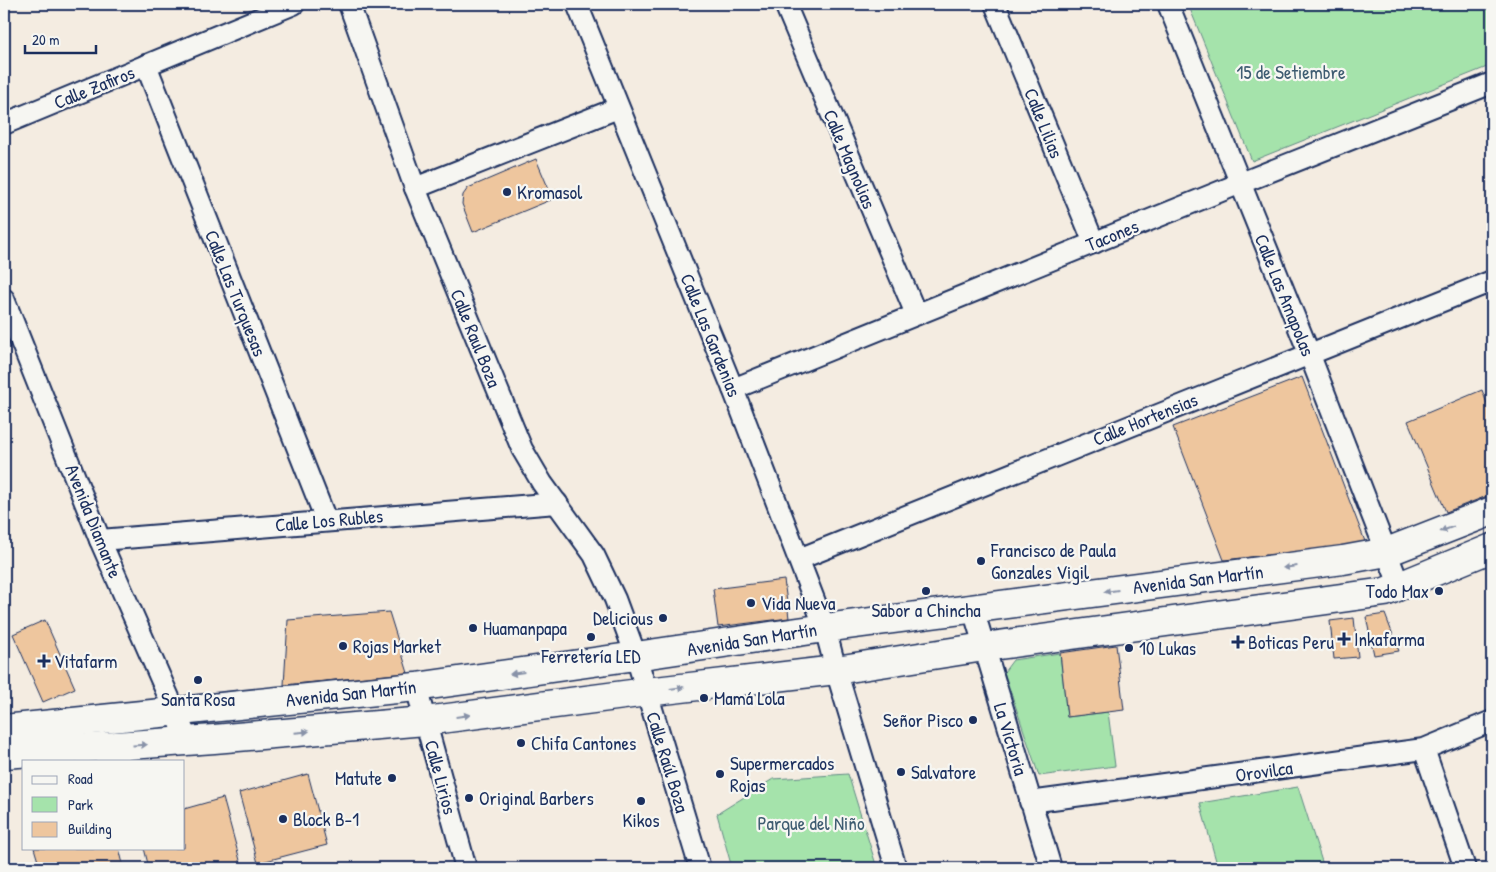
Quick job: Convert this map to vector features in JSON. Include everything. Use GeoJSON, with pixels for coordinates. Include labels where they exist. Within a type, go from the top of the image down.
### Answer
{"type":"FeatureCollection","features":[{"type":"Feature","properties":{"kind":"main road","name":"Avenida San Martín"},"geometry":{"type":"LineString","coordinates":[[4,729],[416,687],[825,628],[1343,560],[1387,552],[1492,511]]}},
{"type":"Feature","properties":{"kind":"main road","name":"Avenida San Martín"},"geometry":{"type":"LineString","coordinates":[[4,754],[425,721],[836,670],[984,647],[1385,592],[1492,548]]}},
{"type":"Feature","properties":{"kind":"street","name":"Calle Zafiros"},"geometry":{"type":"LineString","coordinates":[[4,124],[294,4]]}},
{"type":"Feature","properties":{"kind":"street","name":"Calle Raul Boza"},"geometry":{"type":"LineString","coordinates":[[349,4],[415,188],[522,449],[542,483],[594,555],[615,599],[636,656]]}},
{"type":"Feature","properties":{"kind":"street","name":"Calle Las Gardenias"},"geometry":{"type":"LineString","coordinates":[[577,4],[733,389],[825,628],[896,868]]}},
{"type":"Feature","properties":{"kind":"street","name":"Calle Magnolias"},"geometry":{"type":"LineString","coordinates":[[785,4],[916,314]]}},
{"type":"Feature","properties":{"kind":"street","name":"Calle Lilias"},"geometry":{"type":"LineString","coordinates":[[995,4],[1094,243]]}},
{"type":"Feature","properties":{"kind":"street","name":"Calle Las Amapolas"},"geometry":{"type":"LineString","coordinates":[[1168,4],[1309,353],[1400,587]]}},
{"type":"Feature","properties":{"kind":"street","name":"Calle Las Turquesas"},"geometry":{"type":"LineString","coordinates":[[146,65],[326,520]]}},
{"type":"Feature","properties":{"kind":"street","name":"Tacones"},"geometry":{"type":"LineString","coordinates":[[733,389],[1492,83]]}},
{"type":"Feature","properties":{"kind":"street"},"geometry":{"type":"LineString","coordinates":[[415,188],[618,108]]}},
{"type":"Feature","properties":{"kind":"street","name":"Calle Hortensias"},"geometry":{"type":"LineString","coordinates":[[799,559],[1492,281]]}},
{"type":"Feature","properties":{"kind":"street","name":"Avenida Diamante"},"geometry":{"type":"LineString","coordinates":[[4,299],[100,540],[188,741]]}},
{"type":"Feature","properties":{"kind":"street","name":"Calle Los Rubles"},"geometry":{"type":"LineString","coordinates":[[100,540],[326,520],[557,503]]}},
{"type":"Feature","properties":{"kind":"street","name":"La Victoria"},"geometry":{"type":"LineString","coordinates":[[973,609],[1051,868]]}},
{"type":"Feature","properties":{"kind":"street","name":"Calle Raúl Boza"},"geometry":{"type":"LineString","coordinates":[[636,656],[700,868]]}},
{"type":"Feature","properties":{"kind":"street","name":"Calle Lirios"},"geometry":{"type":"LineString","coordinates":[[416,687],[466,868]]}},
{"type":"Feature","properties":{"kind":"street","name":"Orovilca"},"geometry":{"type":"LineString","coordinates":[[1030,802],[1424,749],[1492,721]]}},
{"type":"Feature","properties":{"kind":"street"},"geometry":{"type":"LineString","coordinates":[[1424,749],[1465,868]]}},
{"type":"Feature","properties":{"kind":"green space","name":"15 de Setiembre"},"geometry":{"type":"Polygon","coordinates":[[[1188,4],[1492,4],[1492,65],[1252,161],[1188,4]]]}},
{"type":"Feature","properties":{"kind":"green space"},"geometry":{"type":"Polygon","coordinates":[[[1060,653],[1067,717],[1108,712],[1115,766],[1039,776],[1004,672],[1013,660],[1060,653]]]}},
{"type":"Feature","properties":{"kind":"green space","name":"Parque del Niño"},"geometry":{"type":"Polygon","coordinates":[[[848,774],[877,868],[732,868],[717,814],[773,779],[848,774]]]}},
{"type":"Feature","properties":{"kind":"green space"},"geometry":{"type":"Polygon","coordinates":[[[1298,787],[1324,868],[1218,868],[1200,803],[1298,787]]]}},
{"type":"Feature","properties":{"kind":"building","name":"Kromasol"},"geometry":{"type":"Polygon","coordinates":[[[536,159],[553,199],[473,232],[462,204],[463,195],[468,188],[536,159]]]}},
{"type":"Feature","properties":{"kind":"building"},"geometry":{"type":"Polygon","coordinates":[[[1302,377],[1366,544],[1224,560],[1173,427],[1302,377]]]}},
{"type":"Feature","properties":{"kind":"building"},"geometry":{"type":"Polygon","coordinates":[[[1482,390],[1492,417],[1492,494],[1446,512],[1408,421],[1482,390]]]}},
{"type":"Feature","properties":{"kind":"building","name":"Vida Nueva"},"geometry":{"type":"Polygon","coordinates":[[[784,580],[789,618],[718,627],[713,589],[784,580]]]}},
{"type":"Feature","properties":{"kind":"building","name":"Rojas Market"},"geometry":{"type":"Polygon","coordinates":[[[389,612],[408,673],[284,685],[288,620],[389,612]]]}},
{"type":"Feature","properties":{"kind":"building"},"geometry":{"type":"Polygon","coordinates":[[[1385,614],[1399,651],[1374,655],[1366,617],[1385,614]]]}},
{"type":"Feature","properties":{"kind":"building","name":"Inkafarma"},"geometry":{"type":"Polygon","coordinates":[[[1354,618],[1358,657],[1334,659],[1330,621],[1354,618]]]}},
{"type":"Feature","properties":{"kind":"building","name":"Vitafarm"},"geometry":{"type":"Polygon","coordinates":[[[45,620],[75,688],[43,702],[13,634],[45,620]]]}},
{"type":"Feature","properties":{"kind":"building"},"geometry":{"type":"Polygon","coordinates":[[[1116,645],[1124,710],[1067,717],[1060,653],[1116,645]]]}},
{"type":"Feature","properties":{"kind":"building","name":"Block B-1"},"geometry":{"type":"Polygon","coordinates":[[[308,774],[327,845],[258,863],[239,793],[308,774]]]}},
{"type":"Feature","properties":{"kind":"building"},"geometry":{"type":"Polygon","coordinates":[[[223,798],[241,864],[225,868],[149,868],[144,850],[185,850],[185,809],[223,798]]]}},
{"type":"Feature","properties":{"kind":"building"},"geometry":{"type":"Polygon","coordinates":[[[35,850],[120,850],[124,868],[40,868],[35,850]]]}},
{"type":"Feature","properties":{"kind":"building"},"geometry":{"type":"Polygon","coordinates":[[[329,863],[331,868],[309,868],[329,863]]]}},
{"type":"Feature","properties":{"kind":"place","name":"Kromasol"},"geometry":{"type":"Point","coordinates":[507,192]}},
{"type":"Feature","properties":{"kind":"place","name":"Francisco de Paula Gonzales Vigil"},"geometry":{"type":"Point","coordinates":[981,561]}},
{"type":"Feature","properties":{"kind":"place","name":"Sabor a Chincha"},"geometry":{"type":"Point","coordinates":[926,591]}},
{"type":"Feature","properties":{"kind":"place","name":"Todo Max"},"geometry":{"type":"Point","coordinates":[1439,591]}},
{"type":"Feature","properties":{"kind":"place","name":"Vida Nueva"},"geometry":{"type":"Point","coordinates":[751,603]}},
{"type":"Feature","properties":{"kind":"place","name":"Delicious"},"geometry":{"type":"Point","coordinates":[663,618]}},
{"type":"Feature","properties":{"kind":"place","name":"Huamanpapa"},"geometry":{"type":"Point","coordinates":[473,628]}},
{"type":"Feature","properties":{"kind":"place","name":"Ferretería LED"},"geometry":{"type":"Point","coordinates":[591,637]}},
{"type":"Feature","properties":{"kind":"place","name":"Inkafarma"},"geometry":{"type":"Point","coordinates":[1344,639]}},
{"type":"Feature","properties":{"kind":"place","name":"Boticas Peru"},"geometry":{"type":"Point","coordinates":[1238,642]}},
{"type":"Feature","properties":{"kind":"place","name":"Rojas Market"},"geometry":{"type":"Point","coordinates":[343,646]}},
{"type":"Feature","properties":{"kind":"place","name":"10 Lukas"},"geometry":{"type":"Point","coordinates":[1129,648]}},
{"type":"Feature","properties":{"kind":"place","name":"Vitafarm"},"geometry":{"type":"Point","coordinates":[44,661]}},
{"type":"Feature","properties":{"kind":"place","name":"Santa Rosa"},"geometry":{"type":"Point","coordinates":[198,680]}},
{"type":"Feature","properties":{"kind":"place","name":"Mamá Lola"},"geometry":{"type":"Point","coordinates":[704,698]}},
{"type":"Feature","properties":{"kind":"place","name":"Señor Pisco"},"geometry":{"type":"Point","coordinates":[973,720]}},
{"type":"Feature","properties":{"kind":"place","name":"Chifa Cantones"},"geometry":{"type":"Point","coordinates":[521,743]}},
{"type":"Feature","properties":{"kind":"place","name":"Salvatore"},"geometry":{"type":"Point","coordinates":[901,772]}},
{"type":"Feature","properties":{"kind":"place","name":"Supermercados Rojas"},"geometry":{"type":"Point","coordinates":[720,774]}},
{"type":"Feature","properties":{"kind":"place","name":"Matute"},"geometry":{"type":"Point","coordinates":[392,778]}},
{"type":"Feature","properties":{"kind":"place","name":"Original Barbers"},"geometry":{"type":"Point","coordinates":[469,798]}},
{"type":"Feature","properties":{"kind":"place","name":"Kikos"},"geometry":{"type":"Point","coordinates":[641,801]}},
{"type":"Feature","properties":{"kind":"place","name":"Block B-1"},"geometry":{"type":"Point","coordinates":[283,819]}}]}
